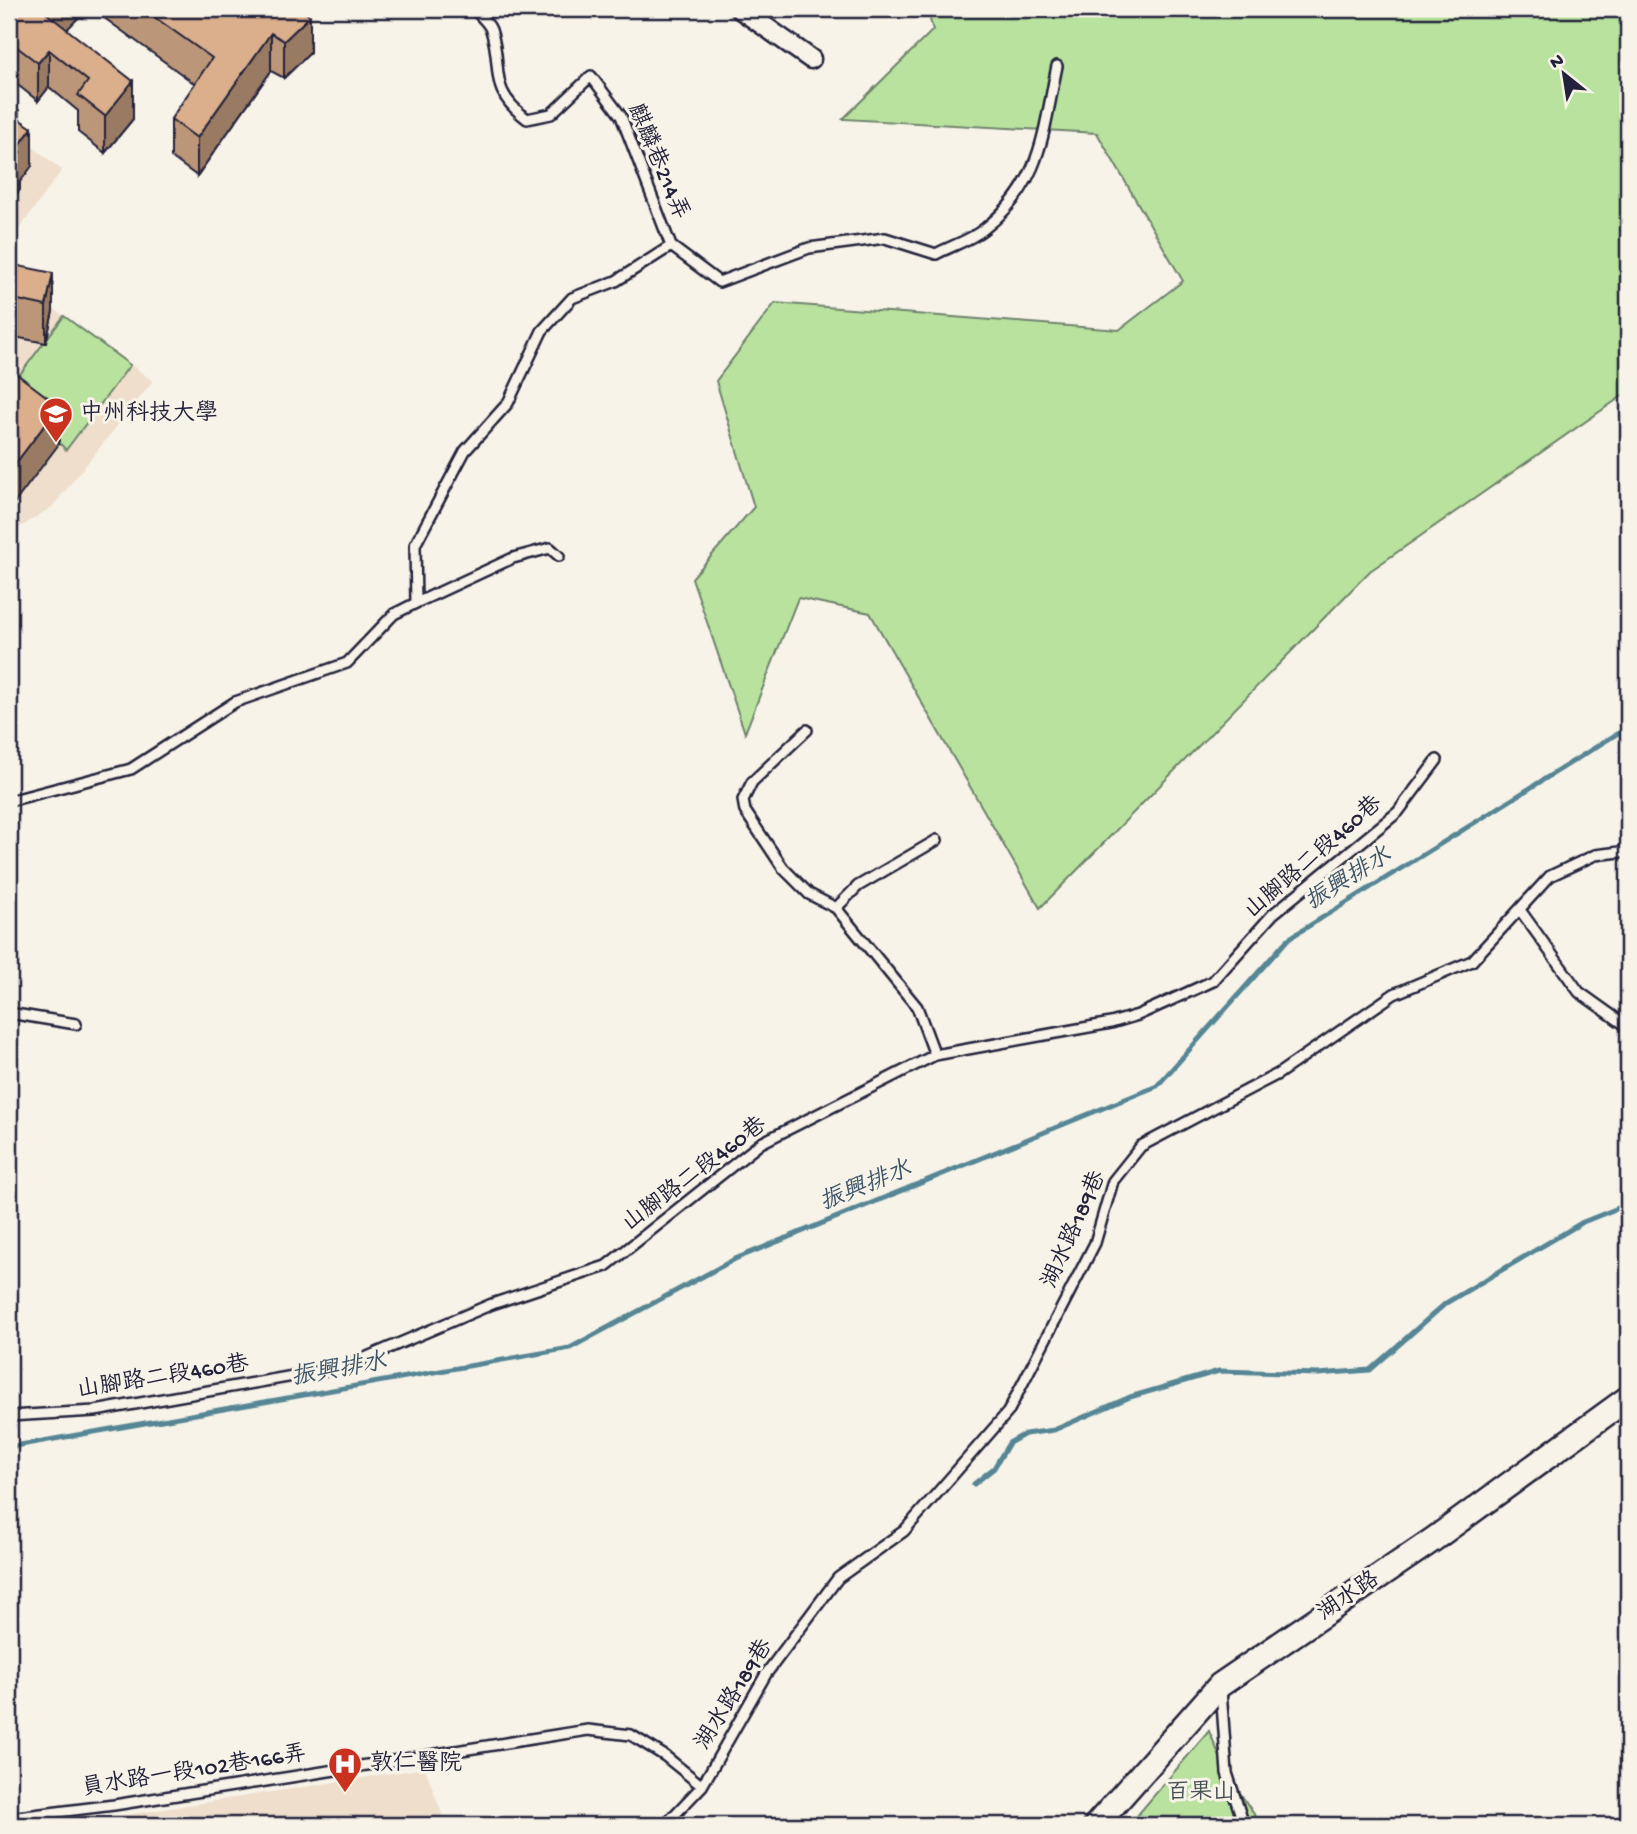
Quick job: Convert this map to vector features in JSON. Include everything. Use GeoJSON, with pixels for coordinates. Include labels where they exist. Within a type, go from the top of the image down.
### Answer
{"type":"FeatureCollection","features":[{"type":"Feature","properties":{"kind":"street"},"geometry":{"type":"LineString","coordinates":[[740,9],[811,59]]}},
{"type":"Feature","properties":{"kind":"street","name":"湖水路"},"geometry":{"type":"LineString","coordinates":[[1096,1825],[1220,1685],[1434,1539],[1628,1398]]}},
{"type":"Feature","properties":{"kind":"lane","name":"麒麟巷214弄"},"geometry":{"type":"LineString","coordinates":[[474,9],[491,28],[496,76],[508,104],[527,118],[551,114],[591,75],[621,116],[671,246],[719,282],[809,248],[885,238],[936,254],[983,230],[1020,194],[1038,157],[1058,66]]}},
{"type":"Feature","properties":{"kind":"lane"},"geometry":{"type":"LineString","coordinates":[[416,603],[415,545],[466,450],[508,403],[542,331],[572,298],[616,281],[671,246]]}},
{"type":"Feature","properties":{"kind":"lane"},"geometry":{"type":"LineString","coordinates":[[9,801],[131,769],[235,702],[347,663],[394,614],[416,603],[513,558],[550,548],[559,556]]}},
{"type":"Feature","properties":{"kind":"lane"},"geometry":{"type":"LineString","coordinates":[[807,730],[752,782],[743,800],[745,811],[783,868],[809,894],[836,908],[917,1007],[935,1055]]}},
{"type":"Feature","properties":{"kind":"lane","name":"山腳路二段460巷"},"geometry":{"type":"LineString","coordinates":[[9,1416],[95,1411],[344,1367],[492,1304],[606,1266],[761,1143],[935,1055],[1111,1023],[1138,1015],[1213,981],[1273,914],[1398,812],[1437,760]]}},
{"type":"Feature","properties":{"kind":"lane"},"geometry":{"type":"LineString","coordinates":[[836,908],[858,886],[937,840]]}},
{"type":"Feature","properties":{"kind":"lane","name":"湖水路189巷"},"geometry":{"type":"LineString","coordinates":[[665,1825],[702,1786],[766,1674],[838,1578],[904,1531],[1008,1412],[1095,1243],[1113,1181],[1140,1146],[1278,1074],[1394,994],[1472,961],[1550,877],[1595,855],[1628,851]]}},
{"type":"Feature","properties":{"kind":"lane"},"geometry":{"type":"LineString","coordinates":[[1520,910],[1579,992],[1628,1027]]}},
{"type":"Feature","properties":{"kind":"lane"},"geometry":{"type":"LineString","coordinates":[[9,1013],[76,1024]]}},
{"type":"Feature","properties":{"kind":"lane"},"geometry":{"type":"LineString","coordinates":[[1220,1685],[1227,1773],[1244,1825]]}},
{"type":"Feature","properties":{"kind":"lane","name":"員水路一段102巷166弄"},"geometry":{"type":"LineString","coordinates":[[9,1818],[114,1805],[588,1730],[631,1735],[665,1756],[702,1786]]}},
{"type":"Feature","properties":{"kind":"shaded area"},"geometry":{"type":"Polygon","coordinates":[[[9,128],[62,170],[9,243],[9,128]]]}},
{"type":"Feature","properties":{"kind":"shaded area","name":"中州科技大學"},"geometry":{"type":"Polygon","coordinates":[[[9,276],[153,381],[52,507],[9,534],[9,276]]]}},
{"type":"Feature","properties":{"kind":"shaded area","name":"敦仁醫院"},"geometry":{"type":"Polygon","coordinates":[[[425,1768],[446,1825],[91,1825],[87,1821],[425,1768]]]}},
{"type":"Feature","properties":{"kind":"green space"},"geometry":{"type":"Polygon","coordinates":[[[927,9],[1628,9],[1628,392],[1370,571],[1040,908],[870,613],[798,598],[745,733],[692,578],[754,507],[716,381],[775,303],[1119,330],[1183,281],[1097,133],[843,119],[933,30],[927,9]]]}},
{"type":"Feature","properties":{"kind":"green space"},"geometry":{"type":"Polygon","coordinates":[[[64,316],[130,365],[66,450],[9,389],[64,316]]]}},
{"type":"Feature","properties":{"kind":"green space","name":"百果山"},"geometry":{"type":"Polygon","coordinates":[[[1209,1731],[1227,1773],[1261,1825],[1129,1825],[1209,1731]]]}},
{"type":"Feature","properties":{"kind":"building"},"geometry":{"type":"Polygon","coordinates":[[[9,9],[50,9],[46,13],[133,81],[105,116],[78,95],[88,81],[49,50],[38,63],[9,41],[9,9]]]}},
{"type":"Feature","properties":{"kind":"building"},"geometry":{"type":"Polygon","coordinates":[[[143,9],[300,9],[310,16],[284,41],[271,33],[197,138],[171,119],[212,58],[143,9]]]}},
{"type":"Feature","properties":{"kind":"building"},"geometry":{"type":"Polygon","coordinates":[[[9,105],[19,112],[16,117],[32,128],[16,150],[20,152],[9,165],[9,105]]]}},
{"type":"Feature","properties":{"kind":"building"},"geometry":{"type":"Polygon","coordinates":[[[9,264],[53,273],[46,306],[9,298],[9,264]]]}},
{"type":"Feature","properties":{"kind":"building"},"geometry":{"type":"Polygon","coordinates":[[[9,368],[59,406],[9,472],[9,368]]]}},
{"type":"Feature","properties":{"kind":"waterway","name":"振興排水"},"geometry":{"type":"LineString","coordinates":[[9,1447],[570,1348],[735,1259],[1157,1086],[1288,939],[1628,727]]}},
{"type":"Feature","properties":{"kind":"waterway"},"geometry":{"type":"LineString","coordinates":[[974,1484],[994,1468],[1009,1443],[1025,1434],[1054,1430],[1130,1397],[1219,1371],[1318,1374],[1370,1370],[1446,1303],[1583,1222],[1628,1204]]}},
{"type":"Feature","properties":{"kind":"place","name":"中州科技大學"},"geometry":{"type":"Point","coordinates":[56,444]}},
{"type":"Feature","properties":{"kind":"place","name":"敦仁醫院"},"geometry":{"type":"Point","coordinates":[345,1794]}}]}
